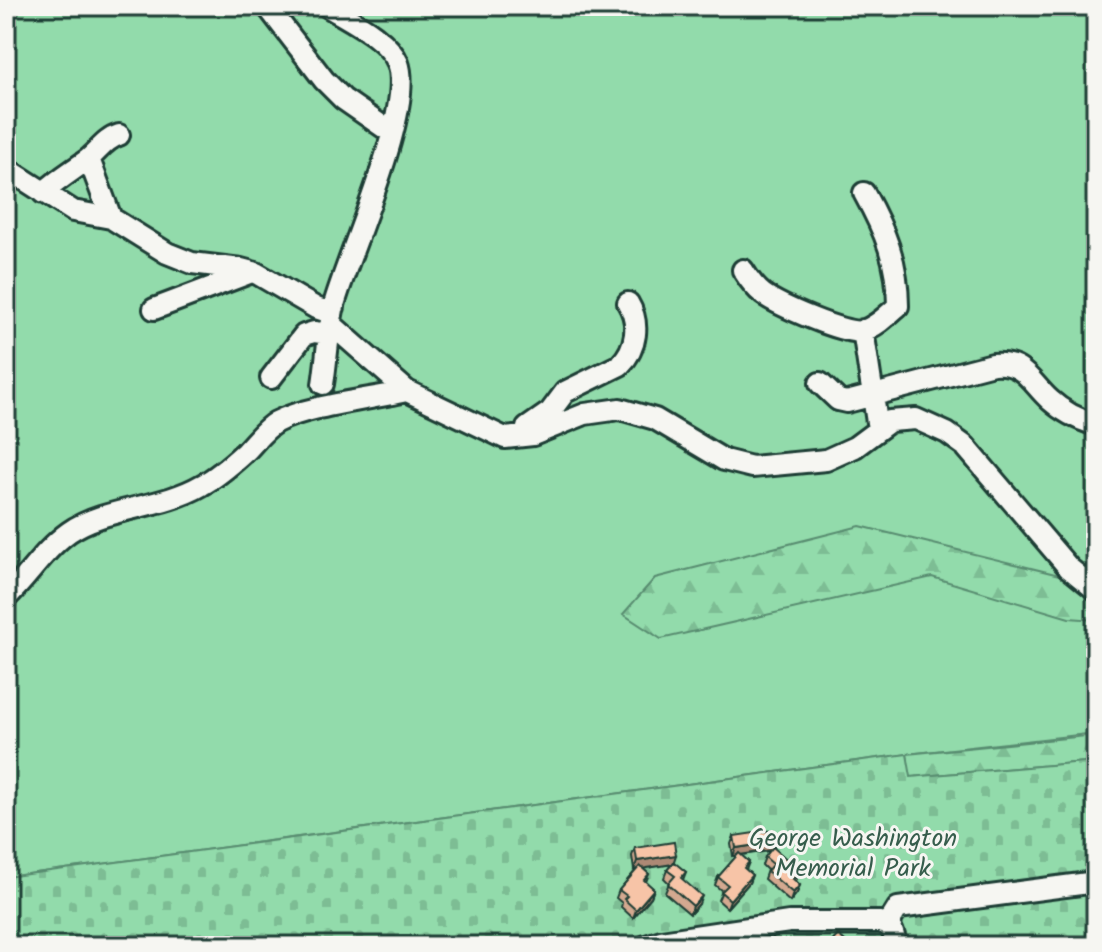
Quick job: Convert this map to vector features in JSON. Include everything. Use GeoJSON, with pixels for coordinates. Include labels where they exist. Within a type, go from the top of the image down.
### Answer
{"type":"FeatureCollection","features":[{"type":"Feature","properties":{"kind":"lane"},"geometry":{"type":"LineString","coordinates":[[267,6],[333,90],[392,133]]}},
{"type":"Feature","properties":{"kind":"lane"},"geometry":{"type":"LineString","coordinates":[[323,384],[332,321],[392,133],[400,95],[399,66],[392,54],[373,36],[327,6]]}},
{"type":"Feature","properties":{"kind":"lane"},"geometry":{"type":"LineString","coordinates":[[43,193],[89,159],[112,137],[119,135]]}},
{"type":"Feature","properties":{"kind":"lane"},"geometry":{"type":"LineString","coordinates":[[89,159],[111,218]]}},
{"type":"Feature","properties":{"kind":"lane"},"geometry":{"type":"LineString","coordinates":[[6,168],[73,211],[111,218],[167,253],[192,263],[252,272],[325,311],[407,391],[505,438],[533,435],[585,414],[620,409],[655,419],[724,460],[752,467],[826,460],[855,447],[890,421],[916,419],[947,433],[965,446],[1069,568],[1096,590]]}},
{"type":"Feature","properties":{"kind":"lane"},"geometry":{"type":"LineString","coordinates":[[743,270],[762,293],[789,308],[843,328],[863,330],[884,319],[898,306],[898,275],[881,224],[864,193]]}},
{"type":"Feature","properties":{"kind":"lane"},"geometry":{"type":"LineString","coordinates":[[154,309],[252,272]]}},
{"type":"Feature","properties":{"kind":"lane"},"geometry":{"type":"LineString","coordinates":[[505,438],[542,419],[565,392],[620,365],[627,358],[636,323],[628,303]]}},
{"type":"Feature","properties":{"kind":"lane"},"geometry":{"type":"LineString","coordinates":[[271,378],[304,335],[332,321]]}},
{"type":"Feature","properties":{"kind":"lane"},"geometry":{"type":"LineString","coordinates":[[863,330],[878,429]]}},
{"type":"Feature","properties":{"kind":"lane"},"geometry":{"type":"LineString","coordinates":[[820,383],[838,400],[847,402],[1007,362],[1020,368],[1062,409],[1096,425]]}},
{"type":"Feature","properties":{"kind":"lane"},"geometry":{"type":"LineString","coordinates":[[6,598],[48,550],[70,531],[92,520],[161,503],[203,485],[245,452],[275,422],[298,414],[407,391]]}},
{"type":"Feature","properties":{"kind":"lane"},"geometry":{"type":"LineString","coordinates":[[888,924],[898,908],[1096,882]]}},
{"type":"Feature","properties":{"kind":"lane"},"geometry":{"type":"LineString","coordinates":[[646,946],[661,941],[789,922],[888,924]]}},
{"type":"Feature","properties":{"kind":"lane"},"geometry":{"type":"LineString","coordinates":[[888,924],[896,946]]}},
{"type":"Feature","properties":{"kind":"green space"},"geometry":{"type":"Polygon","coordinates":[[[6,6],[1096,6],[1096,733],[907,754],[6,877],[6,6]]]}},
{"type":"Feature","properties":{"kind":"green space"},"geometry":{"type":"Polygon","coordinates":[[[860,526],[1096,584],[1096,620],[1069,618],[932,577],[661,639],[623,614],[655,578],[860,526]]]}},
{"type":"Feature","properties":{"kind":"green space"},"geometry":{"type":"Polygon","coordinates":[[[1096,735],[1096,761],[910,777],[907,754],[1096,735]]]}},
{"type":"Feature","properties":{"kind":"green space","name":"George Washington Memorial Park"},"geometry":{"type":"Polygon","coordinates":[[[907,754],[911,777],[1096,761],[1096,946],[6,946],[6,877],[907,754]]]}},
{"type":"Feature","properties":{"kind":"building"},"geometry":{"type":"Polygon","coordinates":[[[774,830],[776,842],[736,848],[734,836],[774,830]]]}},
{"type":"Feature","properties":{"kind":"building"},"geometry":{"type":"Polygon","coordinates":[[[674,842],[676,855],[637,861],[635,848],[674,842]]]}},
{"type":"Feature","properties":{"kind":"building"},"geometry":{"type":"Polygon","coordinates":[[[773,847],[800,871],[793,879],[800,885],[793,893],[767,871],[773,864],[765,857],[773,847]]]}},
{"type":"Feature","properties":{"kind":"building"},"geometry":{"type":"Polygon","coordinates":[[[739,853],[749,862],[744,868],[752,875],[730,900],[721,892],[728,885],[718,877],[739,853]]]}},
{"type":"Feature","properties":{"kind":"building"},"geometry":{"type":"Polygon","coordinates":[[[674,862],[686,872],[681,878],[702,896],[693,906],[668,884],[675,876],[667,870],[674,862]]]}},
{"type":"Feature","properties":{"kind":"building"},"geometry":{"type":"Polygon","coordinates":[[[640,866],[649,874],[644,880],[654,889],[636,910],[619,890],[640,866]]]}},
{"type":"Feature","properties":{"kind":"building"},"geometry":{"type":"Polygon","coordinates":[[[838,935],[851,946],[828,946],[838,935]]]}},
{"type":"Feature","properties":{"kind":"building"},"geometry":{"type":"Polygon","coordinates":[[[773,938],[783,946],[766,946],[773,938]]]}}]}
